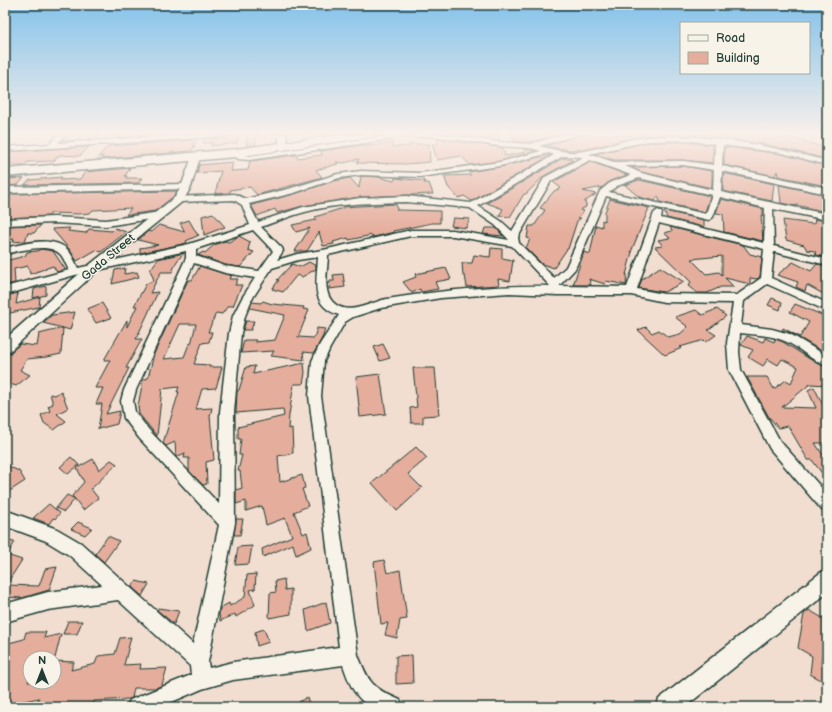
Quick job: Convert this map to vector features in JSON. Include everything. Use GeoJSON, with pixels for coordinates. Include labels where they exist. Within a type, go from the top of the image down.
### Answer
{"type":"FeatureCollection","features":[{"type":"Feature","properties":{"kind":"highway"},"geometry":{"type":"LineString","coordinates":[[5,173],[74,167]]}},
{"type":"Feature","properties":{"kind":"street","name":"Gada Street"},"geometry":{"type":"LineString","coordinates":[[5,347],[92,269],[179,199],[186,187],[193,167]]}},
{"type":"Feature","properties":{"kind":"street"},"geometry":{"type":"LineString","coordinates":[[245,202],[291,191],[338,176],[361,173],[420,175],[471,167]]}},
{"type":"Feature","properties":{"kind":"street"},"geometry":{"type":"LineString","coordinates":[[472,206],[538,167]]}},
{"type":"Feature","properties":{"kind":"street"},"geometry":{"type":"LineString","coordinates":[[514,240],[548,179],[570,167]]}},
{"type":"Feature","properties":{"kind":"street"},"geometry":{"type":"LineString","coordinates":[[622,167],[638,175],[769,206],[827,217]]}},
{"type":"Feature","properties":{"kind":"street"},"geometry":{"type":"LineString","coordinates":[[713,167],[827,191]]}},
{"type":"Feature","properties":{"kind":"street"},"geometry":{"type":"LineString","coordinates":[[708,233],[709,217],[717,193],[719,168]]}},
{"type":"Feature","properties":{"kind":"street"},"geometry":{"type":"LineString","coordinates":[[555,287],[570,269],[604,193],[614,184],[638,175]]}},
{"type":"Feature","properties":{"kind":"street"},"geometry":{"type":"LineString","coordinates":[[5,190],[186,187]]}},
{"type":"Feature","properties":{"kind":"street"},"geometry":{"type":"LineString","coordinates":[[604,193],[709,217]]}},
{"type":"Feature","properties":{"kind":"street"},"geometry":{"type":"LineString","coordinates":[[179,199],[235,197],[245,202],[255,225],[277,248],[278,251],[243,307],[239,316],[233,346],[227,412],[227,523],[200,671]]}},
{"type":"Feature","properties":{"kind":"street"},"geometry":{"type":"LineString","coordinates":[[5,291],[75,272],[191,252],[255,225],[314,207],[360,200],[406,199],[472,206],[490,218],[514,240],[555,287]]}},
{"type":"Feature","properties":{"kind":"street"},"geometry":{"type":"LineString","coordinates":[[631,291],[660,206]]}},
{"type":"Feature","properties":{"kind":"street"},"geometry":{"type":"LineString","coordinates":[[393,707],[375,700],[364,692],[349,655],[315,385],[318,361],[324,347],[341,319],[350,314],[380,304],[441,294],[508,289],[555,287],[631,291],[664,298],[739,299],[766,280],[769,248],[769,206]]}},
{"type":"Feature","properties":{"kind":"street"},"geometry":{"type":"LineString","coordinates":[[5,222],[54,220],[106,223],[160,215]]}},
{"type":"Feature","properties":{"kind":"street"},"geometry":{"type":"LineString","coordinates":[[656,219],[827,262]]}},
{"type":"Feature","properties":{"kind":"street"},"geometry":{"type":"LineString","coordinates":[[191,252],[216,268],[230,272],[265,270],[289,259],[323,253],[397,235],[426,232],[514,240]]}},
{"type":"Feature","properties":{"kind":"street"},"geometry":{"type":"LineString","coordinates":[[5,251],[46,245],[56,247],[63,250],[75,272]]}},
{"type":"Feature","properties":{"kind":"street"},"geometry":{"type":"LineString","coordinates":[[191,252],[130,390],[127,401],[129,414],[144,434],[227,523]]}},
{"type":"Feature","properties":{"kind":"street"},"geometry":{"type":"LineString","coordinates":[[323,253],[324,265],[320,285],[323,297],[329,306],[350,314]]}},
{"type":"Feature","properties":{"kind":"street"},"geometry":{"type":"LineString","coordinates":[[766,280],[827,307]]}},
{"type":"Feature","properties":{"kind":"street"},"geometry":{"type":"LineString","coordinates":[[739,299],[732,357],[735,370],[761,417],[767,432],[775,444],[827,505]]}},
{"type":"Feature","properties":{"kind":"street"},"geometry":{"type":"LineString","coordinates":[[735,328],[783,336],[793,340],[809,353],[827,361]]}},
{"type":"Feature","properties":{"kind":"street"},"geometry":{"type":"LineString","coordinates":[[5,518],[51,535],[75,549],[122,591],[200,671]]}},
{"type":"Feature","properties":{"kind":"street"},"geometry":{"type":"LineString","coordinates":[[666,707],[827,580]]}},
{"type":"Feature","properties":{"kind":"street"},"geometry":{"type":"LineString","coordinates":[[5,613],[46,601],[72,596],[122,591]]}},
{"type":"Feature","properties":{"kind":"street"},"geometry":{"type":"LineString","coordinates":[[137,707],[200,671],[233,671],[349,655]]}},
{"type":"Feature","properties":{"kind":"building"},"geometry":{"type":"Polygon","coordinates":[[[198,167],[232,167],[231,171],[248,170],[249,167],[326,167],[316,170],[322,177],[257,195],[250,187],[230,190],[230,193],[215,194],[221,171],[197,173],[198,167]]]}},
{"type":"Feature","properties":{"kind":"building"},"geometry":{"type":"Polygon","coordinates":[[[499,167],[530,167],[472,201],[464,196],[458,198],[448,187],[444,176],[471,175],[468,172],[499,167]]]}},
{"type":"Feature","properties":{"kind":"building"},"geometry":{"type":"Polygon","coordinates":[[[547,167],[560,167],[544,176],[526,194],[524,194],[510,217],[499,216],[503,209],[487,203],[547,167]]]}},
{"type":"Feature","properties":{"kind":"building"},"geometry":{"type":"Polygon","coordinates":[[[581,167],[605,167],[627,175],[610,181],[603,187],[583,191],[596,194],[584,202],[586,203],[586,207],[580,210],[584,211],[578,218],[581,218],[577,221],[568,249],[554,268],[542,264],[526,248],[530,239],[527,238],[529,226],[534,226],[545,210],[540,208],[554,191],[561,188],[553,182],[581,167]]]}},
{"type":"Feature","properties":{"kind":"building"},"geometry":{"type":"Polygon","coordinates":[[[632,167],[690,167],[712,171],[712,188],[641,172],[632,167]]]}},
{"type":"Feature","properties":{"kind":"building"},"geometry":{"type":"Polygon","coordinates":[[[734,167],[827,167],[827,186],[778,176],[777,171],[775,176],[734,167]]]}},
{"type":"Feature","properties":{"kind":"building"},"geometry":{"type":"Polygon","coordinates":[[[130,168],[125,176],[127,176],[126,178],[142,178],[138,183],[24,185],[30,180],[62,177],[60,180],[80,179],[85,172],[130,168]]]}},
{"type":"Feature","properties":{"kind":"building"},"geometry":{"type":"Polygon","coordinates":[[[723,173],[774,184],[772,201],[723,191],[723,173]]]}},
{"type":"Feature","properties":{"kind":"building"},"geometry":{"type":"Polygon","coordinates":[[[361,176],[378,177],[394,181],[395,178],[425,181],[424,183],[429,183],[433,194],[360,197],[303,206],[277,213],[275,209],[257,216],[252,207],[252,205],[294,194],[334,181],[350,178],[359,188],[361,176]]]}},
{"type":"Feature","properties":{"kind":"building"},"geometry":{"type":"Polygon","coordinates":[[[24,178],[18,185],[5,186],[5,179],[24,178]]]}},
{"type":"Feature","properties":{"kind":"building"},"geometry":{"type":"Polygon","coordinates":[[[639,180],[710,196],[705,212],[660,202],[658,196],[655,201],[639,197],[625,185],[639,180]]]}},
{"type":"Feature","properties":{"kind":"building"},"geometry":{"type":"Polygon","coordinates":[[[779,185],[827,195],[827,212],[781,203],[779,185]]]}},
{"type":"Feature","properties":{"kind":"building"},"geometry":{"type":"Polygon","coordinates":[[[177,191],[173,197],[155,211],[126,215],[131,208],[93,210],[90,213],[79,214],[51,213],[49,216],[5,218],[5,201],[13,194],[177,191]]]}},
{"type":"Feature","properties":{"kind":"building"},"geometry":{"type":"Polygon","coordinates":[[[610,199],[649,208],[631,252],[626,275],[627,274],[626,285],[606,281],[605,284],[589,279],[591,285],[573,285],[584,252],[590,254],[596,225],[602,227],[602,220],[605,221],[605,212],[610,199]]]}},
{"type":"Feature","properties":{"kind":"building"},"geometry":{"type":"Polygon","coordinates":[[[721,199],[763,209],[763,216],[761,215],[763,241],[724,232],[723,214],[716,213],[721,199]]]}},
{"type":"Feature","properties":{"kind":"building"},"geometry":{"type":"Polygon","coordinates":[[[396,204],[397,210],[440,211],[440,223],[432,223],[393,231],[394,232],[374,237],[372,235],[349,240],[348,238],[333,242],[334,244],[323,246],[319,232],[307,251],[295,251],[310,228],[296,232],[292,225],[316,220],[315,217],[343,207],[396,204]]]}},
{"type":"Feature","properties":{"kind":"building"},"geometry":{"type":"Polygon","coordinates":[[[664,211],[704,220],[704,227],[667,218],[664,211]]]}},
{"type":"Feature","properties":{"kind":"building"},"geometry":{"type":"Polygon","coordinates":[[[213,213],[225,227],[204,235],[202,216],[213,213]]]}},
{"type":"Feature","properties":{"kind":"building"},"geometry":{"type":"Polygon","coordinates":[[[453,218],[470,219],[466,228],[451,226],[453,218]]]}},
{"type":"Feature","properties":{"kind":"building"},"geometry":{"type":"Polygon","coordinates":[[[815,219],[827,221],[827,257],[816,255],[815,251],[807,250],[804,245],[786,240],[783,220],[814,224],[815,219]]]}},
{"type":"Feature","properties":{"kind":"building"},"geometry":{"type":"Polygon","coordinates":[[[189,220],[199,235],[186,241],[187,243],[140,253],[140,248],[158,245],[138,240],[148,231],[151,232],[159,225],[185,232],[180,223],[189,220]]]}},
{"type":"Feature","properties":{"kind":"building"},"geometry":{"type":"Polygon","coordinates":[[[41,225],[34,233],[28,233],[25,241],[13,242],[14,239],[5,240],[5,226],[41,225]]]}},
{"type":"Feature","properties":{"kind":"building"},"geometry":{"type":"Polygon","coordinates":[[[670,227],[743,245],[750,254],[762,257],[760,277],[757,279],[750,278],[750,284],[725,278],[734,287],[721,287],[707,293],[697,293],[688,286],[691,282],[655,247],[663,246],[658,240],[670,238],[664,233],[672,231],[670,227]],[[722,256],[691,259],[706,274],[719,272],[722,275],[722,256]]]}},
{"type":"Feature","properties":{"kind":"building"},"geometry":{"type":"Polygon","coordinates":[[[70,228],[68,231],[86,233],[89,229],[112,231],[115,228],[126,232],[101,252],[96,250],[77,261],[70,250],[52,229],[70,228]]]}},
{"type":"Feature","properties":{"kind":"building"},"geometry":{"type":"Polygon","coordinates":[[[485,228],[496,228],[503,236],[483,234],[485,228]]]}},
{"type":"Feature","properties":{"kind":"building"},"geometry":{"type":"Polygon","coordinates":[[[239,236],[250,242],[248,250],[254,252],[240,267],[225,265],[198,255],[203,252],[205,253],[214,245],[225,241],[229,242],[239,236]]]}},
{"type":"Feature","properties":{"kind":"building"},"geometry":{"type":"Polygon","coordinates":[[[491,248],[502,249],[502,258],[513,260],[510,281],[498,279],[499,285],[467,287],[465,276],[463,276],[462,263],[472,263],[474,255],[490,257],[491,248]]]}},
{"type":"Feature","properties":{"kind":"building"},"geometry":{"type":"Polygon","coordinates":[[[41,249],[53,251],[65,269],[57,272],[53,266],[30,274],[28,266],[14,269],[15,283],[5,285],[5,261],[25,256],[27,252],[41,249]]]}},
{"type":"Feature","properties":{"kind":"building"},"geometry":{"type":"Polygon","coordinates":[[[184,253],[177,261],[172,272],[161,272],[150,293],[158,292],[136,339],[142,339],[126,368],[129,368],[106,414],[120,411],[117,424],[98,429],[102,404],[96,404],[103,388],[95,388],[110,360],[104,360],[127,320],[127,327],[137,306],[134,306],[146,284],[154,280],[150,270],[158,259],[184,253]]]}},
{"type":"Feature","properties":{"kind":"building"},"geometry":{"type":"Polygon","coordinates":[[[309,262],[316,266],[316,269],[302,277],[297,275],[283,292],[272,289],[279,280],[277,280],[292,264],[300,267],[309,262]]]}},
{"type":"Feature","properties":{"kind":"building"},"geometry":{"type":"Polygon","coordinates":[[[793,262],[811,271],[817,264],[827,266],[827,296],[807,285],[805,291],[796,287],[798,282],[777,275],[793,262]]]}},
{"type":"Feature","properties":{"kind":"building"},"geometry":{"type":"Polygon","coordinates":[[[200,266],[232,276],[229,279],[238,279],[235,285],[242,285],[233,306],[228,306],[222,314],[216,313],[208,332],[212,332],[209,342],[202,343],[194,364],[209,365],[209,367],[222,367],[216,388],[202,389],[196,409],[212,408],[210,416],[214,460],[206,462],[207,484],[203,485],[189,471],[189,458],[184,458],[185,453],[176,457],[175,442],[166,446],[163,443],[179,392],[177,392],[179,387],[162,389],[157,436],[139,414],[138,406],[143,380],[148,378],[154,354],[188,280],[192,280],[200,266]],[[180,324],[164,359],[184,357],[189,344],[191,344],[196,324],[180,324]]]}},
{"type":"Feature","properties":{"kind":"building"},"geometry":{"type":"Polygon","coordinates":[[[660,267],[684,282],[664,292],[639,288],[642,279],[660,267]]]}},
{"type":"Feature","properties":{"kind":"building"},"geometry":{"type":"Polygon","coordinates":[[[125,268],[124,274],[137,272],[139,277],[112,284],[115,270],[125,268]]]}},
{"type":"Feature","properties":{"kind":"building"},"geometry":{"type":"Polygon","coordinates":[[[446,268],[451,279],[435,282],[438,289],[421,292],[420,289],[412,293],[403,282],[416,277],[415,274],[446,268]]]}},
{"type":"Feature","properties":{"kind":"building"},"geometry":{"type":"Polygon","coordinates":[[[343,274],[345,287],[329,289],[330,281],[334,281],[333,275],[343,274]]]}},
{"type":"Feature","properties":{"kind":"building"},"geometry":{"type":"Polygon","coordinates":[[[46,286],[46,295],[33,298],[34,289],[46,286]]]}},
{"type":"Feature","properties":{"kind":"building"},"geometry":{"type":"Polygon","coordinates":[[[18,293],[16,304],[40,297],[39,307],[5,314],[5,296],[18,293]]]}},
{"type":"Feature","properties":{"kind":"building"},"geometry":{"type":"Polygon","coordinates":[[[772,298],[782,302],[780,310],[768,305],[772,298]]]}},
{"type":"Feature","properties":{"kind":"building"},"geometry":{"type":"Polygon","coordinates":[[[263,301],[272,304],[304,307],[303,309],[309,310],[298,337],[314,338],[317,328],[325,329],[314,353],[303,352],[304,360],[271,356],[274,351],[241,353],[244,340],[256,340],[255,342],[275,340],[285,315],[250,308],[252,302],[261,303],[263,301]]]}},
{"type":"Feature","properties":{"kind":"building"},"geometry":{"type":"Polygon","coordinates":[[[102,303],[111,318],[96,323],[87,309],[102,303]]]}},
{"type":"Feature","properties":{"kind":"building"},"geometry":{"type":"Polygon","coordinates":[[[795,304],[827,317],[827,354],[791,333],[782,330],[783,328],[800,337],[809,322],[790,312],[795,304]]]}},
{"type":"Feature","properties":{"kind":"building"},"geometry":{"type":"Polygon","coordinates":[[[717,309],[726,316],[708,330],[716,335],[706,342],[704,340],[680,347],[682,348],[665,355],[638,330],[646,327],[652,333],[659,330],[668,337],[680,334],[688,327],[675,317],[696,310],[702,315],[717,309]]]}},
{"type":"Feature","properties":{"kind":"building"},"geometry":{"type":"Polygon","coordinates":[[[75,312],[70,330],[43,323],[52,315],[75,312]]]}},
{"type":"Feature","properties":{"kind":"building"},"geometry":{"type":"Polygon","coordinates":[[[246,321],[254,321],[251,330],[243,330],[246,321]]]}},
{"type":"Feature","properties":{"kind":"building"},"geometry":{"type":"Polygon","coordinates":[[[63,328],[61,354],[27,359],[20,370],[30,375],[16,386],[5,382],[5,353],[11,352],[20,344],[37,346],[39,334],[63,328]]]}},
{"type":"Feature","properties":{"kind":"building"},"geometry":{"type":"Polygon","coordinates":[[[747,336],[763,342],[765,338],[774,342],[775,339],[783,342],[816,363],[827,367],[827,385],[810,384],[782,407],[816,408],[808,390],[814,387],[825,409],[827,409],[827,443],[815,443],[827,461],[827,480],[812,460],[808,460],[788,426],[778,428],[770,419],[747,377],[767,377],[774,389],[786,380],[791,383],[798,367],[782,359],[778,365],[768,359],[763,366],[748,357],[753,350],[741,345],[747,336]]]}},
{"type":"Feature","properties":{"kind":"building"},"geometry":{"type":"Polygon","coordinates":[[[383,344],[390,358],[380,361],[374,347],[383,344]]]}},
{"type":"Feature","properties":{"kind":"building"},"geometry":{"type":"Polygon","coordinates":[[[304,363],[305,373],[303,384],[294,384],[289,415],[288,429],[292,428],[293,453],[278,456],[280,482],[302,475],[305,488],[302,489],[308,506],[294,512],[303,534],[307,532],[311,548],[296,555],[293,544],[263,557],[262,549],[292,536],[285,518],[266,525],[262,506],[246,511],[246,501],[236,504],[236,490],[242,488],[240,471],[238,471],[242,455],[239,455],[241,439],[238,439],[238,427],[284,416],[283,409],[236,413],[237,391],[239,390],[246,367],[255,366],[253,374],[304,363]]]}},
{"type":"Feature","properties":{"kind":"building"},"geometry":{"type":"Polygon","coordinates":[[[413,368],[435,368],[439,415],[423,416],[423,423],[411,423],[410,408],[417,407],[413,368]]]}},
{"type":"Feature","properties":{"kind":"building"},"geometry":{"type":"Polygon","coordinates":[[[380,374],[386,414],[360,417],[356,377],[380,374]]]}},
{"type":"Feature","properties":{"kind":"building"},"geometry":{"type":"Polygon","coordinates":[[[61,391],[68,408],[57,414],[66,421],[54,430],[44,423],[41,415],[50,411],[48,406],[53,404],[50,394],[55,395],[61,391]]]}},
{"type":"Feature","properties":{"kind":"building"},"geometry":{"type":"Polygon","coordinates":[[[416,447],[427,458],[408,474],[422,488],[397,511],[372,483],[416,447]]]}},
{"type":"Feature","properties":{"kind":"building"},"geometry":{"type":"Polygon","coordinates":[[[71,457],[79,465],[68,474],[60,467],[71,457]]]}},
{"type":"Feature","properties":{"kind":"building"},"geometry":{"type":"Polygon","coordinates":[[[93,459],[99,470],[111,460],[117,464],[91,489],[98,498],[83,510],[72,496],[84,482],[77,468],[93,459]]]}},
{"type":"Feature","properties":{"kind":"building"},"geometry":{"type":"Polygon","coordinates":[[[5,465],[19,471],[25,481],[5,494],[5,465]]]}},
{"type":"Feature","properties":{"kind":"building"},"geometry":{"type":"Polygon","coordinates":[[[67,495],[75,499],[64,512],[56,508],[67,495]]]}},
{"type":"Feature","properties":{"kind":"building"},"geometry":{"type":"Polygon","coordinates":[[[49,504],[60,513],[55,519],[53,518],[49,524],[33,518],[49,504]]]}},
{"type":"Feature","properties":{"kind":"building"},"geometry":{"type":"Polygon","coordinates":[[[236,519],[243,519],[240,535],[234,535],[236,519]]]}},
{"type":"Feature","properties":{"kind":"building"},"geometry":{"type":"Polygon","coordinates":[[[78,522],[92,528],[85,535],[71,529],[78,522]]]}},
{"type":"Feature","properties":{"kind":"building"},"geometry":{"type":"Polygon","coordinates":[[[108,536],[119,541],[104,562],[95,554],[108,536]]]}},
{"type":"Feature","properties":{"kind":"building"},"geometry":{"type":"Polygon","coordinates":[[[5,541],[15,542],[7,555],[22,560],[6,585],[39,586],[45,569],[57,567],[49,590],[22,598],[5,597],[5,541]]]}},
{"type":"Feature","properties":{"kind":"building"},"geometry":{"type":"Polygon","coordinates":[[[252,546],[249,564],[235,565],[238,547],[252,546]]]}},
{"type":"Feature","properties":{"kind":"building"},"geometry":{"type":"Polygon","coordinates":[[[384,560],[387,573],[400,570],[407,619],[400,620],[397,638],[385,635],[388,623],[381,624],[374,562],[384,560]]]}},
{"type":"Feature","properties":{"kind":"building"},"geometry":{"type":"Polygon","coordinates":[[[256,574],[255,589],[250,590],[255,605],[236,617],[235,614],[220,621],[220,608],[229,603],[230,606],[245,597],[247,575],[256,574]]]}},
{"type":"Feature","properties":{"kind":"building"},"geometry":{"type":"Polygon","coordinates":[[[284,579],[285,590],[291,589],[291,614],[269,618],[270,593],[276,592],[275,581],[284,579]]]}},
{"type":"Feature","properties":{"kind":"building"},"geometry":{"type":"Polygon","coordinates":[[[136,581],[149,584],[142,596],[132,587],[136,581]]]}},
{"type":"Feature","properties":{"kind":"building"},"geometry":{"type":"Polygon","coordinates":[[[326,602],[330,623],[308,631],[305,610],[326,602]]]}},
{"type":"Feature","properties":{"kind":"building"},"geometry":{"type":"Polygon","coordinates":[[[158,608],[179,611],[174,624],[157,610],[158,608]]]}},
{"type":"Feature","properties":{"kind":"building"},"geometry":{"type":"Polygon","coordinates":[[[809,610],[826,620],[821,665],[824,667],[823,681],[810,674],[812,656],[798,648],[804,614],[809,610]]]}},
{"type":"Feature","properties":{"kind":"building"},"geometry":{"type":"Polygon","coordinates":[[[68,621],[82,621],[77,634],[63,634],[68,621]]]}},
{"type":"Feature","properties":{"kind":"building"},"geometry":{"type":"Polygon","coordinates":[[[264,629],[269,642],[257,646],[255,632],[264,629]]]}},
{"type":"Feature","properties":{"kind":"building"},"geometry":{"type":"Polygon","coordinates":[[[26,632],[46,632],[44,638],[61,634],[57,650],[22,650],[22,690],[62,690],[62,661],[74,662],[71,670],[95,664],[98,656],[115,654],[120,638],[131,637],[124,665],[141,664],[140,669],[167,668],[162,685],[156,688],[134,688],[132,698],[129,699],[94,701],[93,707],[35,707],[39,698],[5,705],[5,695],[10,681],[5,682],[5,644],[24,639],[26,632]]]}},
{"type":"Feature","properties":{"kind":"building"},"geometry":{"type":"Polygon","coordinates":[[[412,655],[413,683],[396,684],[396,656],[412,655]]]}},
{"type":"Feature","properties":{"kind":"building"},"geometry":{"type":"Polygon","coordinates":[[[307,697],[310,707],[291,707],[307,697]]]}}]}
